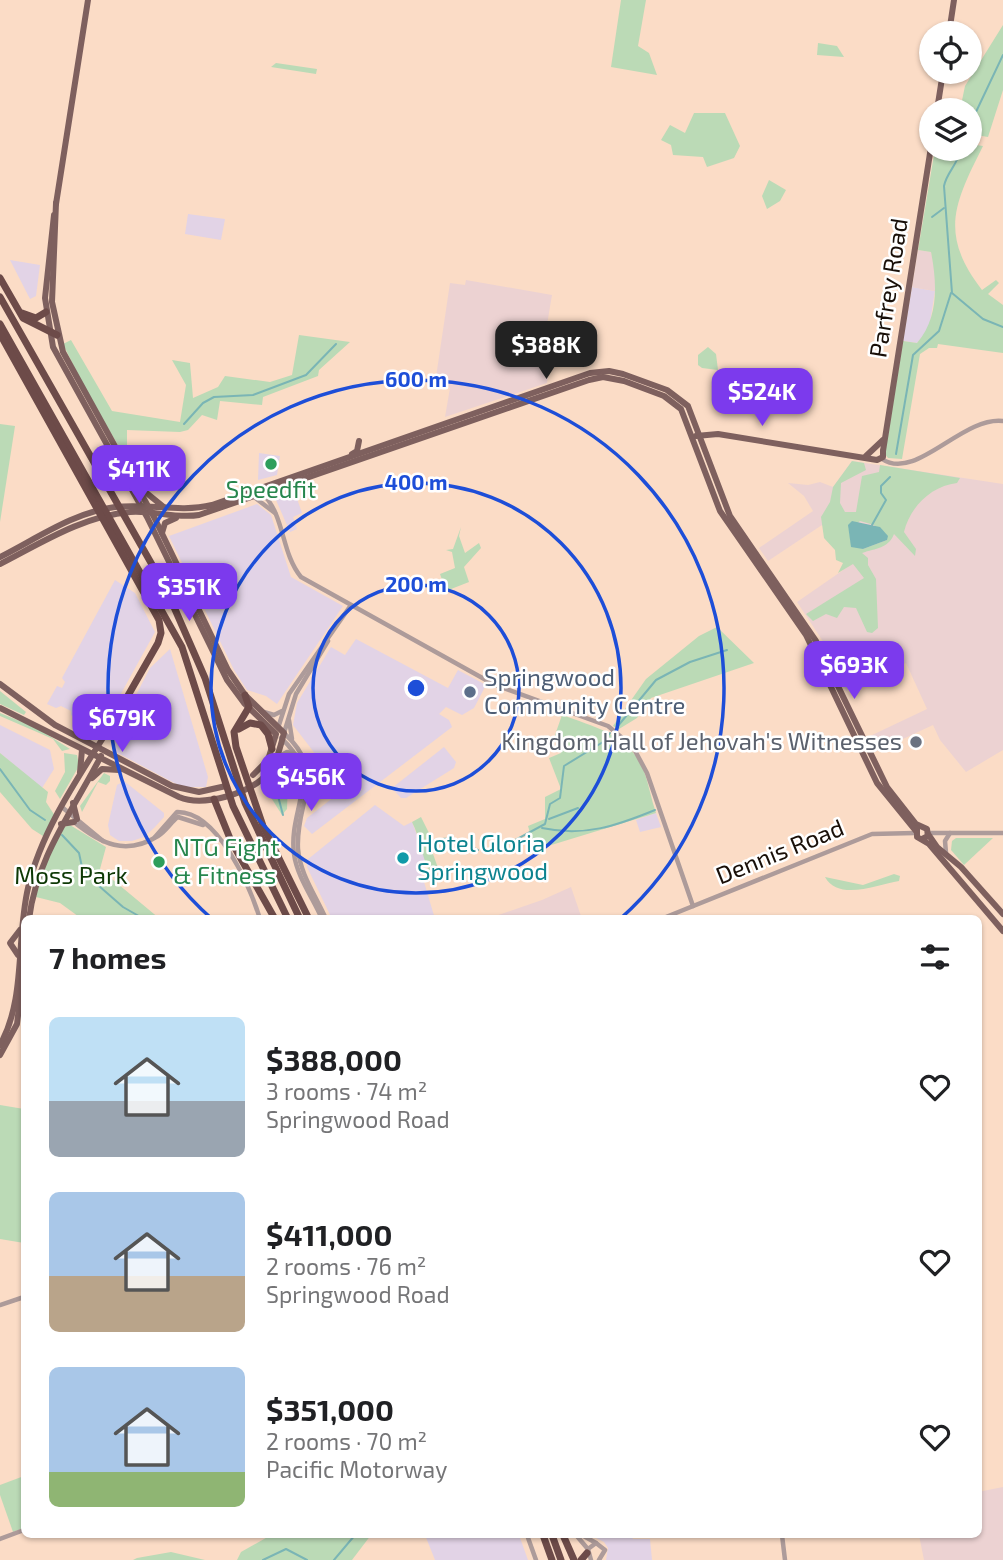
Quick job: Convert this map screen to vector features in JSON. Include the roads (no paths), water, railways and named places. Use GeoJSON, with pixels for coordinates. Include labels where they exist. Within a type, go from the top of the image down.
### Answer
{"type":"FeatureCollection","features":[{"type":"Feature","properties":{"kind":"highway"},"geometry":{"type":"LineString","coordinates":[[0,278],[18,311],[29,322],[48,328],[57,335]]}},
{"type":"Feature","properties":{"kind":"highway"},"geometry":{"type":"LineString","coordinates":[[0,297],[167,592],[192,644],[248,802],[298,915]]}},
{"type":"Feature","properties":{"kind":"highway"},"geometry":{"type":"LineString","coordinates":[[18,311],[33,318],[46,312]]}},
{"type":"Feature","properties":{"kind":"highway"},"geometry":{"type":"LineString","coordinates":[[0,324],[97,501]]}},
{"type":"Feature","properties":{"kind":"highway"},"geometry":{"type":"LineString","coordinates":[[0,334],[182,647],[233,806],[287,915]]}},
{"type":"Feature","properties":{"kind":"highway"},"geometry":{"type":"LineString","coordinates":[[109,521],[151,604],[161,633],[110,727]]}},
{"type":"Feature","properties":{"kind":"highway"},"geometry":{"type":"LineString","coordinates":[[240,777],[234,732],[249,707],[245,695]]}},
{"type":"Feature","properties":{"kind":"highway"},"geometry":{"type":"LineString","coordinates":[[241,722],[262,716]]}},
{"type":"Feature","properties":{"kind":"highway"},"geometry":{"type":"LineString","coordinates":[[236,747],[238,730],[254,723],[266,730],[272,749]]}},
{"type":"Feature","properties":{"kind":"highway"},"geometry":{"type":"LineString","coordinates":[[214,799],[228,834],[273,915]]}},
{"type":"Feature","properties":{"kind":"highway"},"geometry":{"type":"LineString","coordinates":[[248,802],[307,915]]}},
{"type":"Feature","properties":{"kind":"highway"},"geometry":{"type":"LineString","coordinates":[[544,1538],[552,1560]]}},
{"type":"Feature","properties":{"kind":"highway"},"geometry":{"type":"LineString","coordinates":[[553,1538],[561,1560]]}},
{"type":"Feature","properties":{"kind":"highway"},"geometry":{"type":"LineString","coordinates":[[564,1538],[573,1560]]}},
{"type":"Feature","properties":{"kind":"highway"},"geometry":{"type":"LineString","coordinates":[[580,1560],[590,1556]]}},
{"type":"Feature","properties":{"kind":"main road"},"geometry":{"type":"LineString","coordinates":[[88,0],[46,279],[48,328],[66,374],[133,491],[162,533],[226,668],[262,716],[280,733]]}},
{"type":"Feature","properties":{"kind":"main road"},"geometry":{"type":"LineString","coordinates":[[951,21],[954,0]]}},
{"type":"Feature","properties":{"kind":"main road","name":"Parfrey Road"},"geometry":{"type":"LineString","coordinates":[[879,454],[886,435],[929,161]]}},
{"type":"Feature","properties":{"kind":"main road"},"geometry":{"type":"LineString","coordinates":[[56,203],[52,302],[57,335],[72,373],[132,479],[222,671],[249,707],[262,716]]}},
{"type":"Feature","properties":{"kind":"main road"},"geometry":{"type":"LineString","coordinates":[[162,533],[165,523],[181,517],[205,514],[377,447],[603,371],[623,374],[674,394],[688,406],[720,511],[806,635],[877,783],[909,821],[918,830],[928,833],[1003,914]]}},
{"type":"Feature","properties":{"kind":"main road"},"geometry":{"type":"LineString","coordinates":[[1,559],[90,521],[145,509],[199,508],[278,489],[603,377],[624,380],[671,400],[685,415],[705,450],[730,516],[816,641],[883,780],[912,820],[922,839],[1003,931]]}},
{"type":"Feature","properties":{"kind":"main road"},"geometry":{"type":"LineString","coordinates":[[697,438],[713,433],[860,457],[879,454]]}},
{"type":"Feature","properties":{"kind":"main road"},"geometry":{"type":"LineString","coordinates":[[705,450],[712,436]]}},
{"type":"Feature","properties":{"kind":"main road"},"geometry":{"type":"LineString","coordinates":[[697,438],[724,436]]}},
{"type":"Feature","properties":{"kind":"main road"},"geometry":{"type":"LineString","coordinates":[[344,459],[356,452],[359,443],[377,447]]}},
{"type":"Feature","properties":{"kind":"main road"},"geometry":{"type":"LineString","coordinates":[[132,479],[166,509]]}},
{"type":"Feature","properties":{"kind":"main road"},"geometry":{"type":"LineString","coordinates":[[1,559],[82,516],[116,503],[131,502],[133,491]]}},
{"type":"Feature","properties":{"kind":"main road"},"geometry":{"type":"LineString","coordinates":[[116,503],[181,517]]}},
{"type":"Feature","properties":{"kind":"main road"},"geometry":{"type":"LineString","coordinates":[[0,684],[41,717],[175,787],[196,792],[213,790],[226,784]]}},
{"type":"Feature","properties":{"kind":"main road"},"geometry":{"type":"LineString","coordinates":[[0,708],[184,800],[214,799],[258,782],[269,772],[277,758],[280,733]]}},
{"type":"Feature","properties":{"kind":"main road"},"geometry":{"type":"LineString","coordinates":[[30,915],[37,878],[64,812],[81,790],[110,727]]}},
{"type":"Feature","properties":{"kind":"main road"},"geometry":{"type":"LineString","coordinates":[[253,775],[265,764],[280,733]]}},
{"type":"Feature","properties":{"kind":"main road"},"geometry":{"type":"LineString","coordinates":[[78,781],[82,750]]}},
{"type":"Feature","properties":{"kind":"main road"},"geometry":{"type":"LineString","coordinates":[[24,915],[33,870],[78,781],[96,757]]}},
{"type":"Feature","properties":{"kind":"main road"},"geometry":{"type":"LineString","coordinates":[[81,790],[103,768],[134,774]]}},
{"type":"Feature","properties":{"kind":"main road"},"geometry":{"type":"LineString","coordinates":[[213,790],[214,799]]}},
{"type":"Feature","properties":{"kind":"main road"},"geometry":{"type":"LineString","coordinates":[[61,824],[76,821],[73,803]]}},
{"type":"Feature","properties":{"kind":"main road"},"geometry":{"type":"LineString","coordinates":[[922,839],[928,833]]}},
{"type":"Feature","properties":{"kind":"main road"},"geometry":{"type":"LineString","coordinates":[[19,957],[10,943],[21,928]]}},
{"type":"Feature","properties":{"kind":"main road"},"geometry":{"type":"LineString","coordinates":[[0,1045],[14,1008],[21,949]]}},
{"type":"Feature","properties":{"kind":"main road"},"geometry":{"type":"LineString","coordinates":[[0,1055],[17,1024],[21,991]]}},
{"type":"Feature","properties":{"kind":"street"},"geometry":{"type":"LineString","coordinates":[[879,454],[901,464],[915,461],[978,423],[1003,421]]}},
{"type":"Feature","properties":{"kind":"street"},"geometry":{"type":"LineString","coordinates":[[278,489],[272,496],[275,513],[298,574],[501,688],[599,722],[622,736],[639,756],[647,773],[693,906]]}},
{"type":"Feature","properties":{"kind":"street"},"geometry":{"type":"LineString","coordinates":[[258,492],[275,513]]}},
{"type":"Feature","properties":{"kind":"street"},"geometry":{"type":"LineString","coordinates":[[258,492],[275,513]]}},
{"type":"Feature","properties":{"kind":"street"},"geometry":{"type":"LineString","coordinates":[[322,915],[300,875],[294,853],[304,782],[296,754],[280,733],[282,711],[296,684],[351,606]]}},
{"type":"Feature","properties":{"kind":"street"},"geometry":{"type":"LineString","coordinates":[[280,733],[289,717],[299,687],[332,633]]}},
{"type":"Feature","properties":{"kind":"street"},"geometry":{"type":"LineString","coordinates":[[262,716],[282,711]]}},
{"type":"Feature","properties":{"kind":"street"},"geometry":{"type":"LineString","coordinates":[[289,717],[292,740]]}},
{"type":"Feature","properties":{"kind":"street"},"geometry":{"type":"LineString","coordinates":[[280,733],[292,740],[302,752],[309,773],[298,850],[305,876],[322,915]]}},
{"type":"Feature","properties":{"kind":"street"},"geometry":{"type":"LineString","coordinates":[[277,758],[286,752],[296,754]]}},
{"type":"Feature","properties":{"kind":"street"},"geometry":{"type":"LineString","coordinates":[[64,812],[104,842],[130,847],[155,837],[175,818],[185,815]]}},
{"type":"Feature","properties":{"kind":"street"},"geometry":{"type":"LineString","coordinates":[[155,837],[176,813],[204,825],[233,857],[251,891],[259,915]]}},
{"type":"Feature","properties":{"kind":"street"},"geometry":{"type":"LineString","coordinates":[[900,833],[908,828],[909,821]]}},
{"type":"Feature","properties":{"kind":"street","name":"Dennis Road"},"geometry":{"type":"LineString","coordinates":[[672,915],[864,837],[918,830]]}},
{"type":"Feature","properties":{"kind":"street"},"geometry":{"type":"LineString","coordinates":[[928,833],[1003,833]]}},
{"type":"Feature","properties":{"kind":"street"},"geometry":{"type":"LineString","coordinates":[[950,858],[944,846],[946,837],[951,833]]}},
{"type":"Feature","properties":{"kind":"street"},"geometry":{"type":"LineString","coordinates":[[0,1305],[21,1298]]}},
{"type":"Feature","properties":{"kind":"street"},"geometry":{"type":"LineString","coordinates":[[0,1539],[21,1531]]}},
{"type":"Feature","properties":{"kind":"street"},"geometry":{"type":"LineString","coordinates":[[528,1538],[536,1560]]}},
{"type":"Feature","properties":{"kind":"street"},"geometry":{"type":"LineString","coordinates":[[578,1538],[590,1556]]}},
{"type":"Feature","properties":{"kind":"street"},"geometry":{"type":"LineString","coordinates":[[587,1538],[604,1548],[601,1559]]}},
{"type":"Feature","properties":{"kind":"street"},"geometry":{"type":"LineString","coordinates":[[782,1538],[785,1560]]}},
{"type":"Feature","properties":{"kind":"street"},"geometry":{"type":"LineString","coordinates":[[590,1556],[596,1543]]}},
{"type":"Feature","properties":{"kind":"water"},"geometry":{"type":"Polygon","coordinates":[[[852,521],[880,527],[888,536],[887,540],[863,549],[851,547],[848,525],[852,521]]]}},
{"type":"Feature","properties":{"kind":"waterway"},"geometry":{"type":"LineString","coordinates":[[982,99],[1003,55]]}},
{"type":"Feature","properties":{"kind":"waterway"},"geometry":{"type":"LineString","coordinates":[[957,161],[944,186],[952,293],[983,319],[1003,327]]}},
{"type":"Feature","properties":{"kind":"waterway"},"geometry":{"type":"LineString","coordinates":[[932,217],[944,208]]}},
{"type":"Feature","properties":{"kind":"waterway"},"geometry":{"type":"LineString","coordinates":[[896,454],[913,355],[939,331],[951,293]]}},
{"type":"Feature","properties":{"kind":"waterway"},"geometry":{"type":"LineString","coordinates":[[184,424],[203,403],[214,397],[253,395],[306,375],[336,344]]}},
{"type":"Feature","properties":{"kind":"waterway"},"geometry":{"type":"LineString","coordinates":[[872,525],[886,500],[881,493],[881,486],[890,477]]}},
{"type":"Feature","properties":{"kind":"waterway"},"geometry":{"type":"LineString","coordinates":[[617,727],[656,680],[690,662],[727,650]]}},
{"type":"Feature","properties":{"kind":"waterway"},"geometry":{"type":"LineString","coordinates":[[483,852],[506,845],[545,824],[550,804],[560,798],[564,766],[603,742],[610,733]]}},
{"type":"Feature","properties":{"kind":"waterway"},"geometry":{"type":"LineString","coordinates":[[0,769],[30,810],[45,820]]}},
{"type":"Feature","properties":{"kind":"waterway"},"geometry":{"type":"LineString","coordinates":[[283,815],[278,796],[285,780]]}},
{"type":"Feature","properties":{"kind":"waterway"},"geometry":{"type":"LineString","coordinates":[[549,819],[578,808]]}},
{"type":"Feature","properties":{"kind":"waterway"},"geometry":{"type":"LineString","coordinates":[[542,828],[572,831],[600,828],[655,810]]}},
{"type":"Feature","properties":{"kind":"waterway"},"geometry":{"type":"LineString","coordinates":[[62,835],[79,853],[82,867],[99,886],[123,907],[137,915]]}},
{"type":"Feature","properties":{"kind":"waterway"},"geometry":{"type":"LineString","coordinates":[[423,846],[437,840],[450,839],[478,850]]}},
{"type":"Feature","properties":{"kind":"waterway"},"geometry":{"type":"LineString","coordinates":[[334,1560],[352,1538]]}},
{"type":"Feature","properties":{"kind":"waterway"},"geometry":{"type":"LineString","coordinates":[[263,1560],[286,1549],[307,1560]]}},
{"type":"Feature","properties":{"kind":"place","name":"Speedfit"},"geometry":{"type":"Point","coordinates":[271,464]}},
{"type":"Feature","properties":{"kind":"place","name":"Springwood Community Centre"},"geometry":{"type":"Point","coordinates":[470,692]}},
{"type":"Feature","properties":{"kind":"place","name":"Kingdom Hall of Jehovah's Witnesses"},"geometry":{"type":"Point","coordinates":[916,742]}},
{"type":"Feature","properties":{"kind":"place","name":"Hotel Gloria Springwood"},"geometry":{"type":"Point","coordinates":[403,858]}},
{"type":"Feature","properties":{"kind":"place","name":"NTG Fight & Fitness"},"geometry":{"type":"Point","coordinates":[159,862]}},
{"type":"Feature","properties":{"kind":"park label","name":"Moss Park"},"geometry":{"type":"Point","coordinates":[71,876]}}]}
